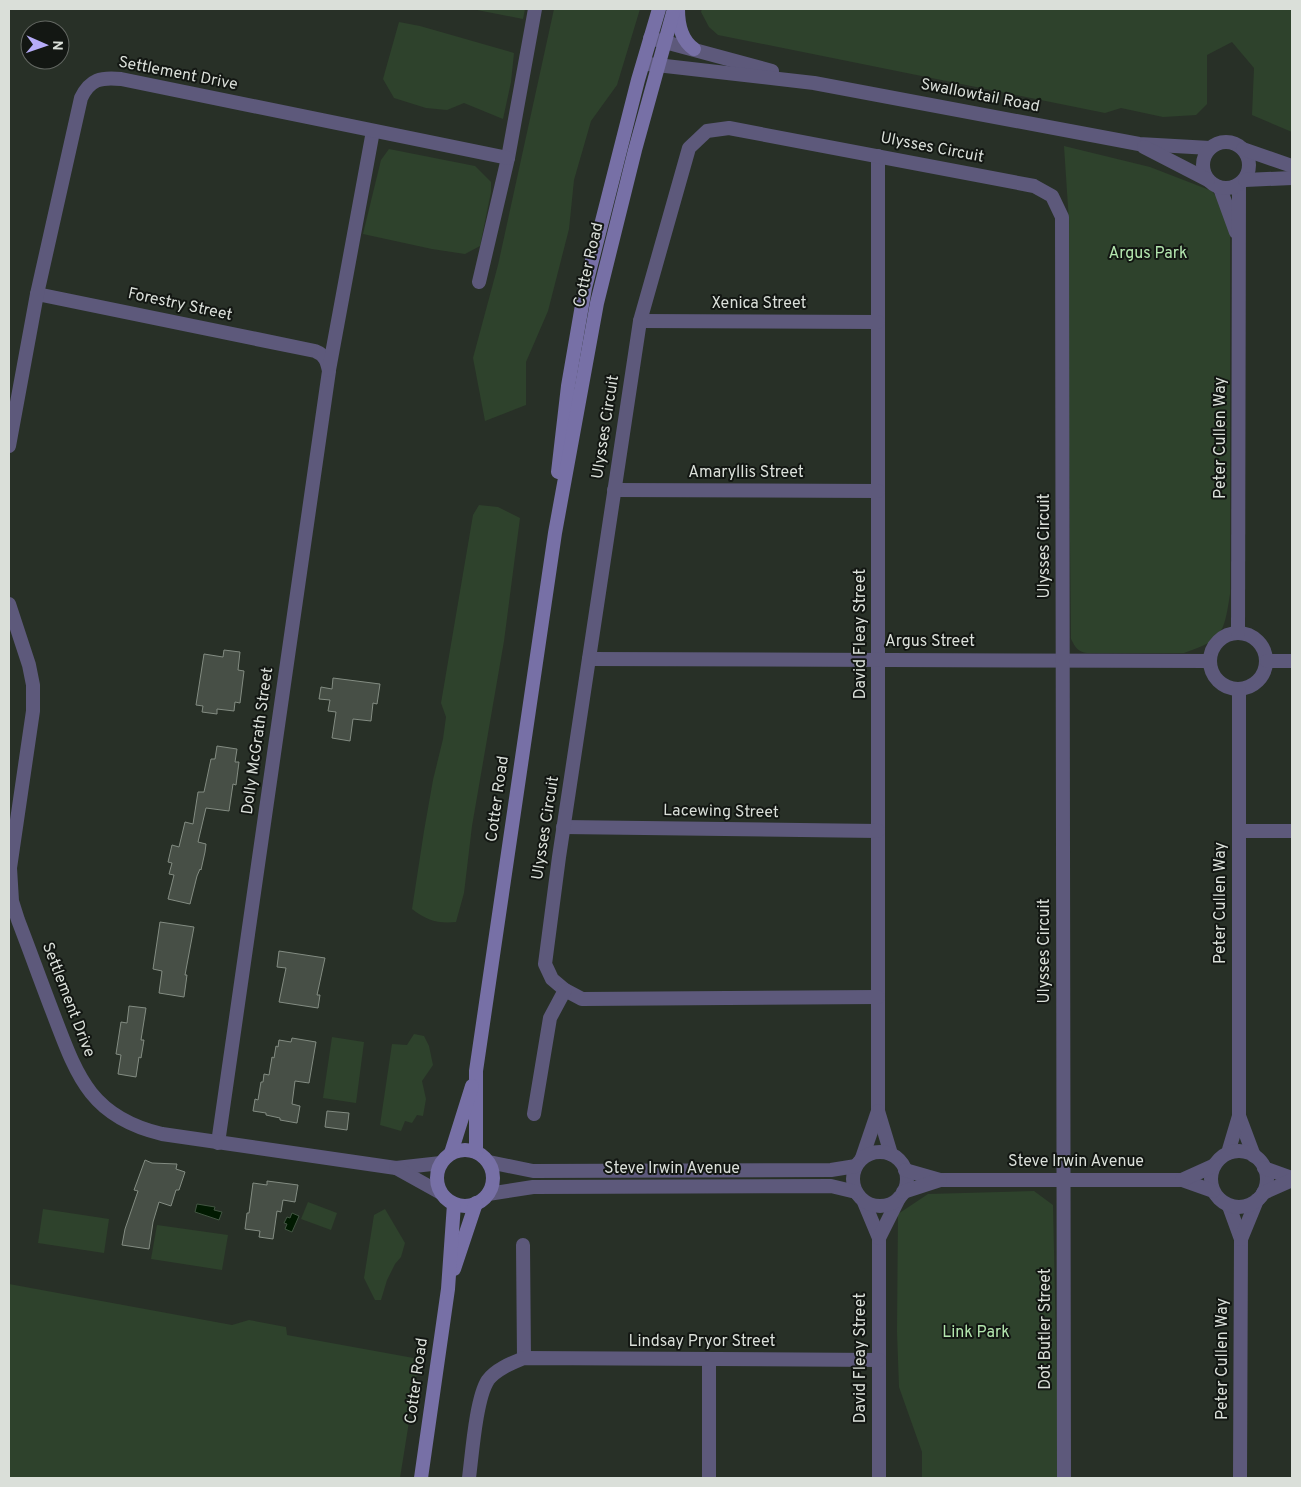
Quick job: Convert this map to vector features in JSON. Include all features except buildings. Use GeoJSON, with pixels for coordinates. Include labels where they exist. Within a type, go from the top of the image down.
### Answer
{"type":"FeatureCollection","features":[{"type":"Feature","properties":{"kind":"main road","name":"Cotter Road"},"geometry":{"type":"LineString","coordinates":[[555,533],[558,468],[568,386],[580,315],[592,256],[659,9]]}},
{"type":"Feature","properties":{"kind":"main road","name":"Cotter Road"},"geometry":{"type":"LineString","coordinates":[[476,1152],[476,1071],[555,533],[597,303],[635,150],[674,9]]}},
{"type":"Feature","properties":{"kind":"main road"},"geometry":{"type":"LineString","coordinates":[[678,9],[682,34],[688,45],[694,49]]}},
{"type":"Feature","properties":{"kind":"main road","name":"Cotter Road"},"geometry":{"type":"LineString","coordinates":[[451,1153],[476,1071]]}},
{"type":"Feature","properties":{"kind":"main road"},"geometry":{"type":"LineString","coordinates":[[459,1150],[468,1150],[483,1156],[488,1162],[492,1170],[492,1187],[488,1194],[476,1203],[462,1206],[454,1204],[441,1193],[437,1178],[441,1163],[451,1153],[459,1150]]}},
{"type":"Feature","properties":{"kind":"main road","name":"Cotter Road"},"geometry":{"type":"LineString","coordinates":[[448,1289],[476,1203]]}},
{"type":"Feature","properties":{"kind":"main road","name":"Cotter Road"},"geometry":{"type":"LineString","coordinates":[[421,1478],[448,1289],[454,1204]]}},
{"type":"Feature","properties":{"kind":"street"},"geometry":{"type":"LineString","coordinates":[[479,282],[508,158],[535,9]]}},
{"type":"Feature","properties":{"kind":"street","name":"Swallowtail Road"},"geometry":{"type":"LineString","coordinates":[[650,38],[814,83]]}},
{"type":"Feature","properties":{"kind":"street","name":"Swallowtail Road"},"geometry":{"type":"LineString","coordinates":[[643,63],[814,83],[1139,144],[1210,148],[1226,142],[1292,166]]}},
{"type":"Feature","properties":{"kind":"street","name":"Settlement Drive"},"geometry":{"type":"LineString","coordinates":[[9,446],[38,294],[80,98],[91,83],[100,79],[121,79],[508,158]]}},
{"type":"Feature","properties":{"kind":"street","name":"Ulysses Circuit"},"geometry":{"type":"LineString","coordinates":[[878,997],[582,999],[565,990],[552,979],[544,964],[640,321],[689,148],[707,131],[729,128],[1034,186],[1052,196],[1062,217],[1063,1180]]}},
{"type":"Feature","properties":{"kind":"street","name":"Dolly McGrath Street"},"geometry":{"type":"LineString","coordinates":[[218,1143],[329,371],[373,131]]}},
{"type":"Feature","properties":{"kind":"street","name":"Swallowtail Road"},"geometry":{"type":"LineString","coordinates":[[1139,144],[1220,188]]}},
{"type":"Feature","properties":{"kind":"street"},"geometry":{"type":"LineString","coordinates":[[1208,180],[1203,164],[1206,153],[1210,148]]}},
{"type":"Feature","properties":{"kind":"street"},"geometry":{"type":"LineString","coordinates":[[1242,182],[1249,167],[1247,155],[1243,149]]}},
{"type":"Feature","properties":{"kind":"street","name":"David Fleay Street"},"geometry":{"type":"LineString","coordinates":[[878,156],[878,1111],[891,1154]]}},
{"type":"Feature","properties":{"kind":"street"},"geometry":{"type":"LineString","coordinates":[[1220,188],[1230,189],[1242,182],[1292,178]]}},
{"type":"Feature","properties":{"kind":"street","name":"Peter Cullen Way"},"geometry":{"type":"LineString","coordinates":[[1238,633],[1239,242],[1242,182]]}},
{"type":"Feature","properties":{"kind":"street","name":"Peter Cullen Way"},"geometry":{"type":"LineString","coordinates":[[1220,188],[1239,242]]}},
{"type":"Feature","properties":{"kind":"street","name":"Forestry Street"},"geometry":{"type":"LineString","coordinates":[[38,294],[315,351],[322,354],[327,360],[329,371]]}},
{"type":"Feature","properties":{"kind":"street","name":"Xenica Street"},"geometry":{"type":"LineString","coordinates":[[640,321],[878,322]]}},
{"type":"Feature","properties":{"kind":"street","name":"Amaryllis Street"},"geometry":{"type":"LineString","coordinates":[[614,490],[878,491]]}},
{"type":"Feature","properties":{"kind":"street","name":"Settlement Drive"},"geometry":{"type":"LineString","coordinates":[[9,604],[29,665],[33,685],[33,711],[10,868],[12,900],[63,1039],[83,1083],[98,1101],[113,1114],[143,1130],[218,1143],[396,1168],[441,1163]]}},
{"type":"Feature","properties":{"kind":"street"},"geometry":{"type":"LineString","coordinates":[[1238,633],[1247,634],[1255,638],[1265,652],[1267,661],[1262,678],[1255,684],[1239,690],[1230,689],[1215,678],[1210,661],[1216,645],[1229,634],[1238,633]]}},
{"type":"Feature","properties":{"kind":"street","name":"Argus Street"},"geometry":{"type":"LineString","coordinates":[[589,659],[1210,661]]}},
{"type":"Feature","properties":{"kind":"street"},"geometry":{"type":"LineString","coordinates":[[1267,661],[1292,661]]}},
{"type":"Feature","properties":{"kind":"street","name":"Peter Cullen Way"},"geometry":{"type":"LineString","coordinates":[[1228,1154],[1239,1116],[1239,690]]}},
{"type":"Feature","properties":{"kind":"street","name":"Lacewing Street"},"geometry":{"type":"LineString","coordinates":[[564,827],[878,831]]}},
{"type":"Feature","properties":{"kind":"street"},"geometry":{"type":"LineString","coordinates":[[1239,831],[1292,831]]}},
{"type":"Feature","properties":{"kind":"street"},"geometry":{"type":"LineString","coordinates":[[534,1114],[550,1018],[565,990]]}},
{"type":"Feature","properties":{"kind":"street","name":"David Fleay Street"},"geometry":{"type":"LineString","coordinates":[[859,1162],[878,1111]]}},
{"type":"Feature","properties":{"kind":"street","name":"Peter Cullen Way"},"geometry":{"type":"LineString","coordinates":[[1239,1116],[1254,1156],[1264,1168],[1266,1176],[1266,1184],[1241,1239]]}},
{"type":"Feature","properties":{"kind":"street"},"geometry":{"type":"LineString","coordinates":[[876,1152],[891,1154],[897,1158],[905,1170],[907,1178],[901,1195],[891,1204],[882,1206],[873,1205],[860,1197],[853,1183],[853,1174],[859,1162],[876,1152]]}},
{"type":"Feature","properties":{"kind":"street"},"geometry":{"type":"LineString","coordinates":[[1213,1190],[1211,1181],[1213,1166],[1221,1158],[1237,1152],[1246,1152],[1254,1156]]}},
{"type":"Feature","properties":{"kind":"street","name":"Steve Irwin Avenue"},"geometry":{"type":"LineString","coordinates":[[488,1162],[534,1170],[831,1170],[859,1162]]}},
{"type":"Feature","properties":{"kind":"street","name":"Steve Irwin Avenue"},"geometry":{"type":"LineString","coordinates":[[1182,1180],[1213,1166]]}},
{"type":"Feature","properties":{"kind":"street","name":"Settlement Drive"},"geometry":{"type":"LineString","coordinates":[[396,1168],[441,1193]]}},
{"type":"Feature","properties":{"kind":"street"},"geometry":{"type":"LineString","coordinates":[[1264,1168],[1292,1179]]}},
{"type":"Feature","properties":{"kind":"street","name":"Steve Irwin Avenue"},"geometry":{"type":"LineString","coordinates":[[905,1170],[940,1180],[1182,1180],[1213,1190]]}},
{"type":"Feature","properties":{"kind":"street"},"geometry":{"type":"LineString","coordinates":[[1229,1206],[1244,1207],[1292,1179]]}},
{"type":"Feature","properties":{"kind":"street","name":"Steve Irwin Avenue"},"geometry":{"type":"LineString","coordinates":[[901,1195],[940,1180]]}},
{"type":"Feature","properties":{"kind":"street","name":"Dot Butler Street"},"geometry":{"type":"LineString","coordinates":[[1063,1180],[1064,1478]]}},
{"type":"Feature","properties":{"kind":"street","name":"Steve Irwin Avenue"},"geometry":{"type":"LineString","coordinates":[[488,1194],[533,1187],[831,1186],[860,1197]]}},
{"type":"Feature","properties":{"kind":"street","name":"Peter Cullen Way"},"geometry":{"type":"LineString","coordinates":[[1213,1190],[1222,1202],[1229,1206],[1241,1239],[1240,1478]]}},
{"type":"Feature","properties":{"kind":"street","name":"David Fleay Street"},"geometry":{"type":"LineString","coordinates":[[879,1238],[901,1195]]}},
{"type":"Feature","properties":{"kind":"street","name":"David Fleay Street"},"geometry":{"type":"LineString","coordinates":[[860,1197],[879,1238],[879,1478]]}},
{"type":"Feature","properties":{"kind":"street"},"geometry":{"type":"LineString","coordinates":[[523,1245],[524,1358]]}},
{"type":"Feature","properties":{"kind":"street","name":"Lindsay Pryor Street"},"geometry":{"type":"LineString","coordinates":[[469,1478],[479,1403],[488,1380],[503,1368],[524,1358],[879,1360]]}},
{"type":"Feature","properties":{"kind":"street"},"geometry":{"type":"LineString","coordinates":[[708,1359],[709,1478]]}},
{"type":"Feature","properties":{"kind":"green space"},"geometry":{"type":"Polygon","coordinates":[[[472,9],[525,9],[523,19],[472,9]]]}},
{"type":"Feature","properties":{"kind":"green space"},"geometry":{"type":"Polygon","coordinates":[[[554,9],[640,9],[617,85],[591,121],[574,180],[569,229],[548,311],[526,362],[526,405],[485,421],[473,358],[498,265],[554,9]]]}},
{"type":"Feature","properties":{"kind":"green space"},"geometry":{"type":"Polygon","coordinates":[[[702,9],[1292,9],[1292,132],[1252,115],[1254,68],[1232,42],[1207,55],[1207,104],[1196,115],[1163,117],[1121,108],[1105,113],[718,35],[709,27],[701,12],[702,9]]]}},
{"type":"Feature","properties":{"kind":"green space"},"geometry":{"type":"Polygon","coordinates":[[[399,22],[420,26],[514,53],[511,82],[503,119],[464,103],[447,110],[426,108],[394,98],[383,79],[399,22]]]}},
{"type":"Feature","properties":{"kind":"green space","name":"Argus Park"},"geometry":{"type":"Polygon","coordinates":[[[1064,146],[1150,167],[1212,191],[1226,210],[1230,231],[1230,594],[1226,618],[1219,633],[1207,644],[1184,653],[1087,653],[1077,649],[1071,639],[1067,250],[1069,222],[1064,146]]]}},
{"type":"Feature","properties":{"kind":"green space"},"geometry":{"type":"Polygon","coordinates":[[[389,149],[475,166],[491,182],[491,192],[480,246],[465,254],[363,234],[381,160],[389,149]]]}},
{"type":"Feature","properties":{"kind":"green space"},"geometry":{"type":"Polygon","coordinates":[[[479,505],[498,507],[520,518],[504,641],[472,826],[464,893],[456,922],[438,922],[422,916],[412,909],[433,780],[443,739],[446,717],[441,703],[473,515],[479,505]]]}},
{"type":"Feature","properties":{"kind":"green space"},"geometry":{"type":"Polygon","coordinates":[[[414,1034],[424,1036],[429,1046],[433,1065],[422,1081],[426,1099],[423,1116],[417,1115],[412,1123],[405,1121],[401,1131],[380,1125],[392,1044],[407,1045],[414,1034]]]}},
{"type":"Feature","properties":{"kind":"green space"},"geometry":{"type":"Polygon","coordinates":[[[332,1037],[364,1042],[356,1103],[323,1098],[332,1037]]]}},
{"type":"Feature","properties":{"kind":"green space","name":"Link Park"},"geometry":{"type":"Polygon","coordinates":[[[1034,1191],[1053,1205],[1059,1478],[922,1478],[922,1452],[899,1387],[897,1332],[898,1214],[928,1194],[1034,1191]]]}},
{"type":"Feature","properties":{"kind":"green space"},"geometry":{"type":"Polygon","coordinates":[[[308,1202],[337,1213],[331,1230],[301,1219],[308,1202]]]}},
{"type":"Feature","properties":{"kind":"green space"},"geometry":{"type":"Polygon","coordinates":[[[43,1209],[109,1219],[104,1253],[38,1243],[43,1209]]]}},
{"type":"Feature","properties":{"kind":"green space"},"geometry":{"type":"Polygon","coordinates":[[[385,1209],[405,1243],[401,1257],[387,1280],[381,1300],[375,1300],[364,1278],[374,1215],[385,1209]]]}},
{"type":"Feature","properties":{"kind":"green space"},"geometry":{"type":"Polygon","coordinates":[[[157,1225],[228,1235],[222,1270],[151,1259],[157,1225]]]}},
{"type":"Feature","properties":{"kind":"green space"},"geometry":{"type":"Polygon","coordinates":[[[9,1284],[232,1325],[249,1320],[286,1327],[287,1335],[419,1359],[400,1478],[9,1478],[9,1284]]]}},
{"type":"Feature","properties":{"kind":"shaded area"},"geometry":{"type":"Polygon","coordinates":[[[197,1204],[215,1207],[214,1210],[222,1212],[219,1220],[195,1212],[197,1204]]]}},
{"type":"Feature","properties":{"kind":"shaded area"},"geometry":{"type":"Polygon","coordinates":[[[292,1213],[299,1216],[292,1232],[285,1229],[287,1224],[284,1223],[287,1217],[290,1218],[292,1213]]]}}]}
